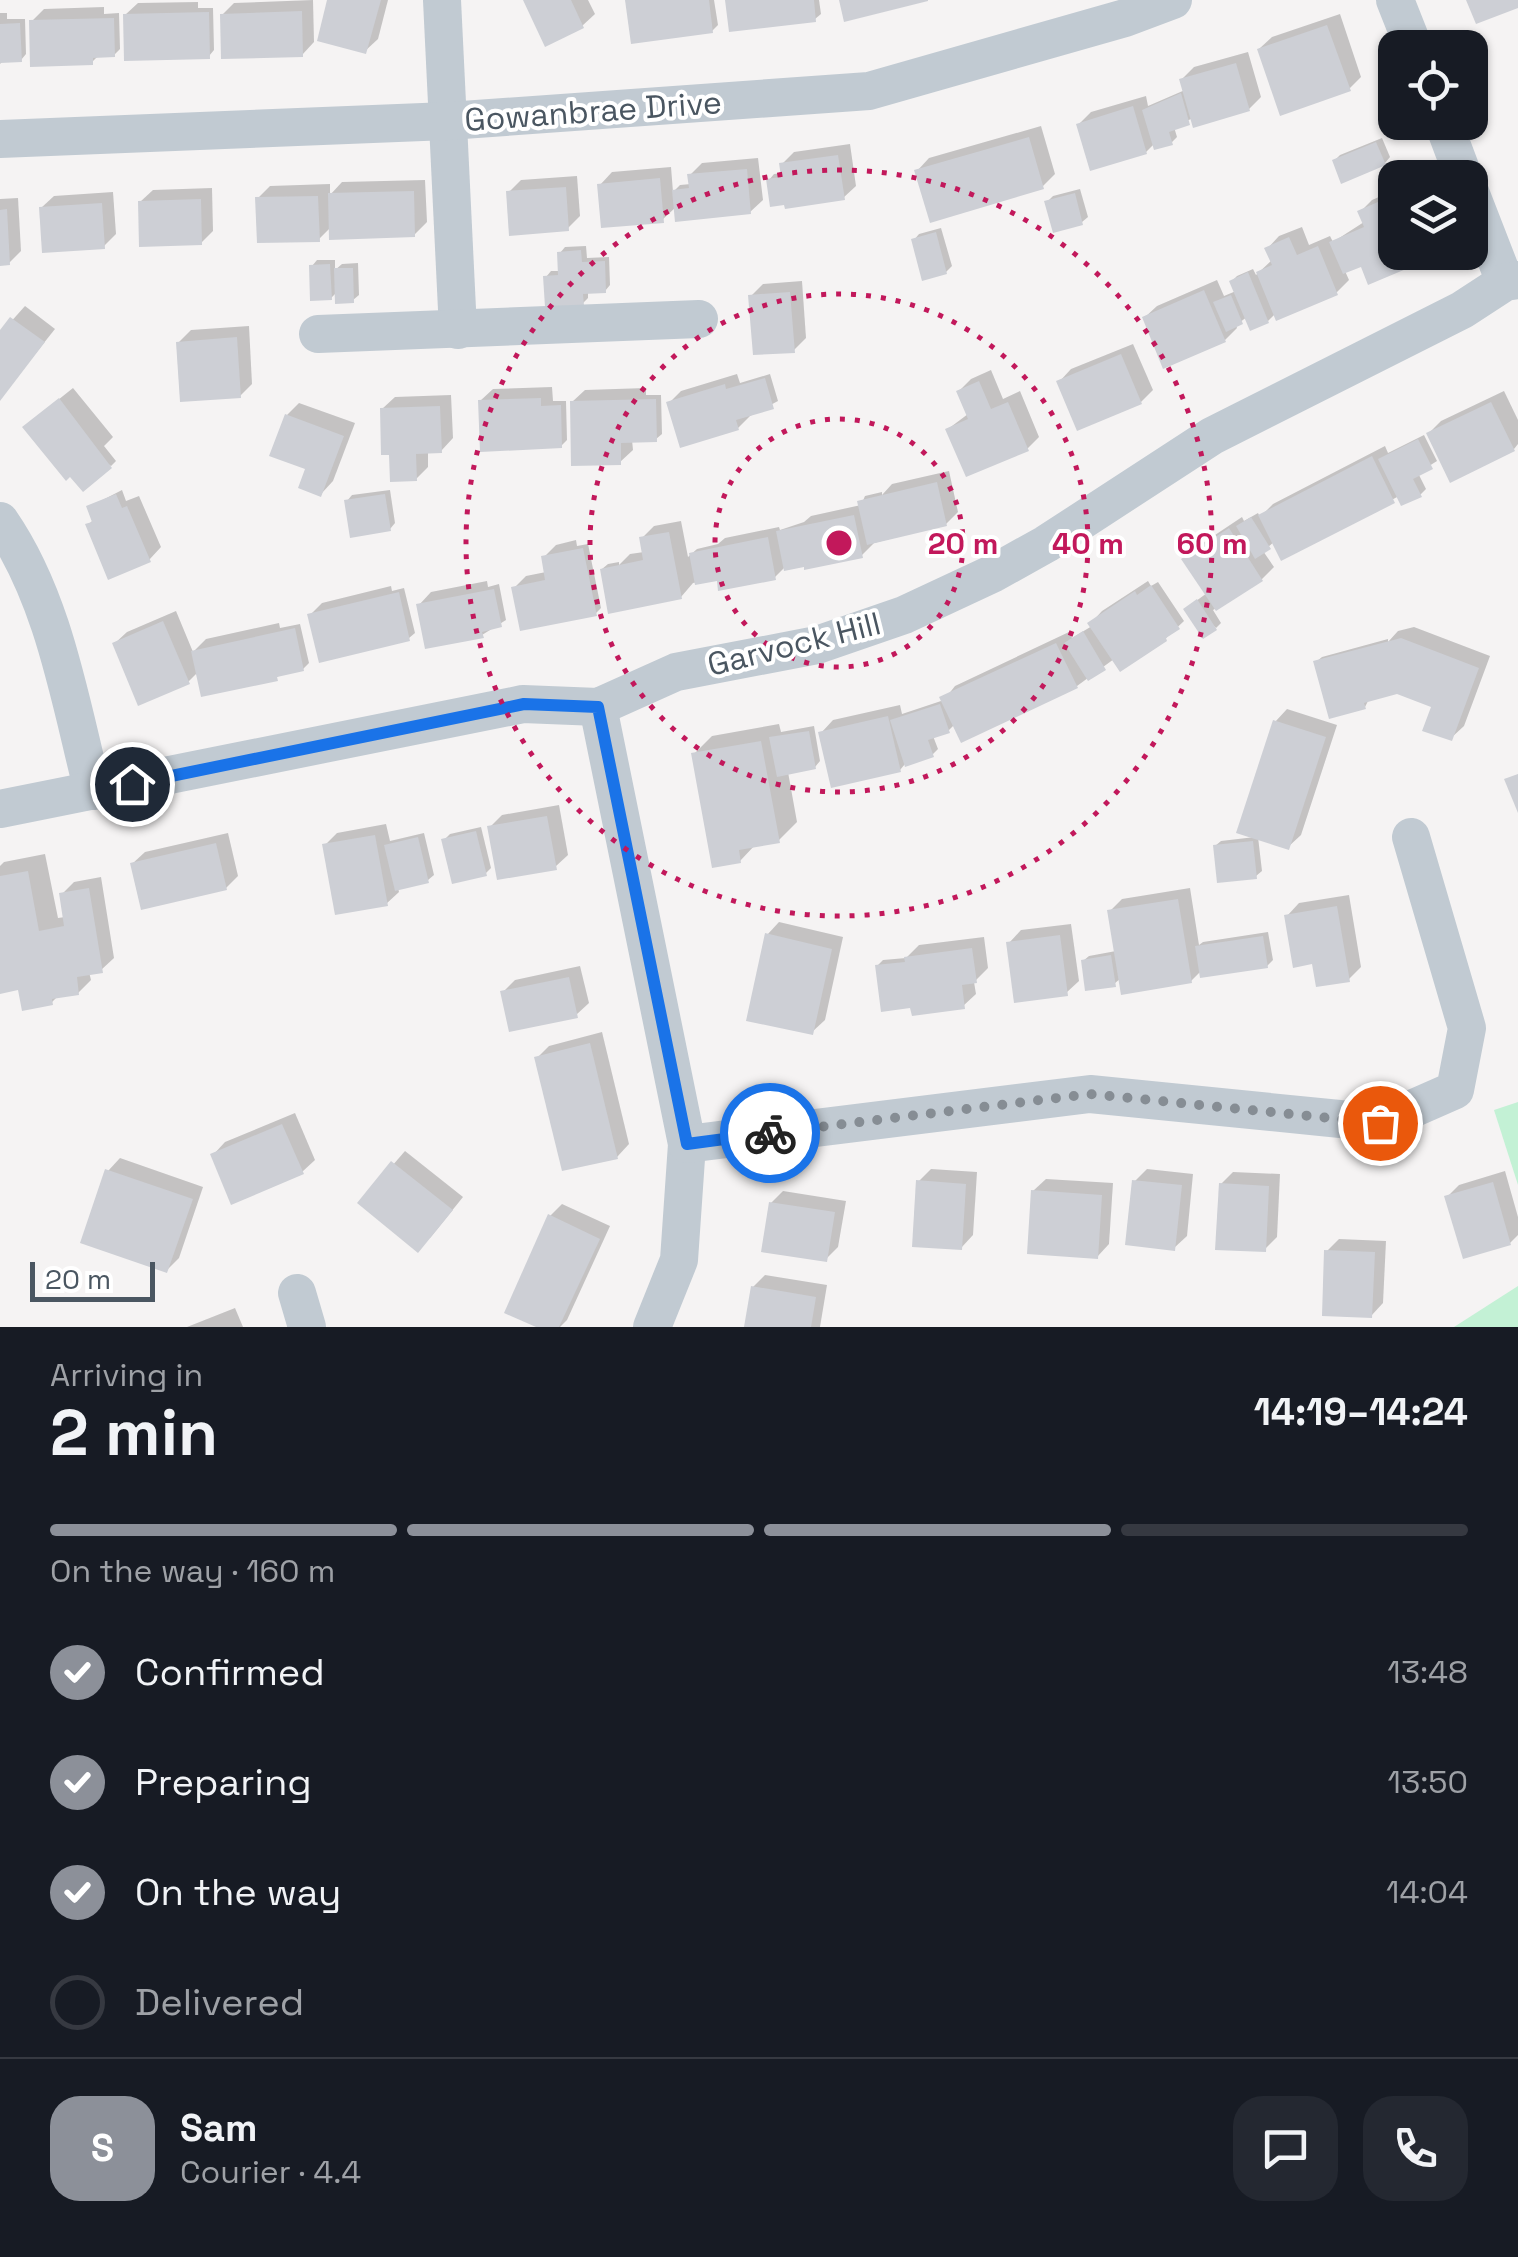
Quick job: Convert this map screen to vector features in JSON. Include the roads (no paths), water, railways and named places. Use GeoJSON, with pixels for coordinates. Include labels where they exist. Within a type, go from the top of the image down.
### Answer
{"type":"FeatureCollection","features":[{"type":"Feature","properties":{"kind":"street"},"geometry":{"type":"LineString","coordinates":[[442,0],[458,330]]}},
{"type":"Feature","properties":{"kind":"street","name":"Gowanbrae Drive"},"geometry":{"type":"LineString","coordinates":[[0,139],[448,122],[870,91],[1124,18],[1172,0]]}},
{"type":"Feature","properties":{"kind":"street"},"geometry":{"type":"LineString","coordinates":[[1395,0],[1407,30]]}},
{"type":"Feature","properties":{"kind":"street"},"geometry":{"type":"LineString","coordinates":[[1488,230],[1512,281]]}},
{"type":"Feature","properties":{"kind":"street","name":"Garvock Hill"},"geometry":{"type":"LineString","coordinates":[[0,809],[524,704],[598,707],[676,672],[817,645],[904,615],[1046,544],[1212,436],[1512,281]]}},
{"type":"Feature","properties":{"kind":"street"},"geometry":{"type":"LineString","coordinates":[[318,334],[699,320]]}},
{"type":"Feature","properties":{"kind":"street"},"geometry":{"type":"LineString","coordinates":[[0,521],[19,548],[52,630],[93,792]]}},
{"type":"Feature","properties":{"kind":"street"},"geometry":{"type":"LineString","coordinates":[[598,707],[687,1144],[678,1260],[652,1327]]}},
{"type":"Feature","properties":{"kind":"street"},"geometry":{"type":"LineString","coordinates":[[687,1144],[1090,1094],[1380,1123],[1455,1090],[1468,1028],[1410,837]]}}]}
